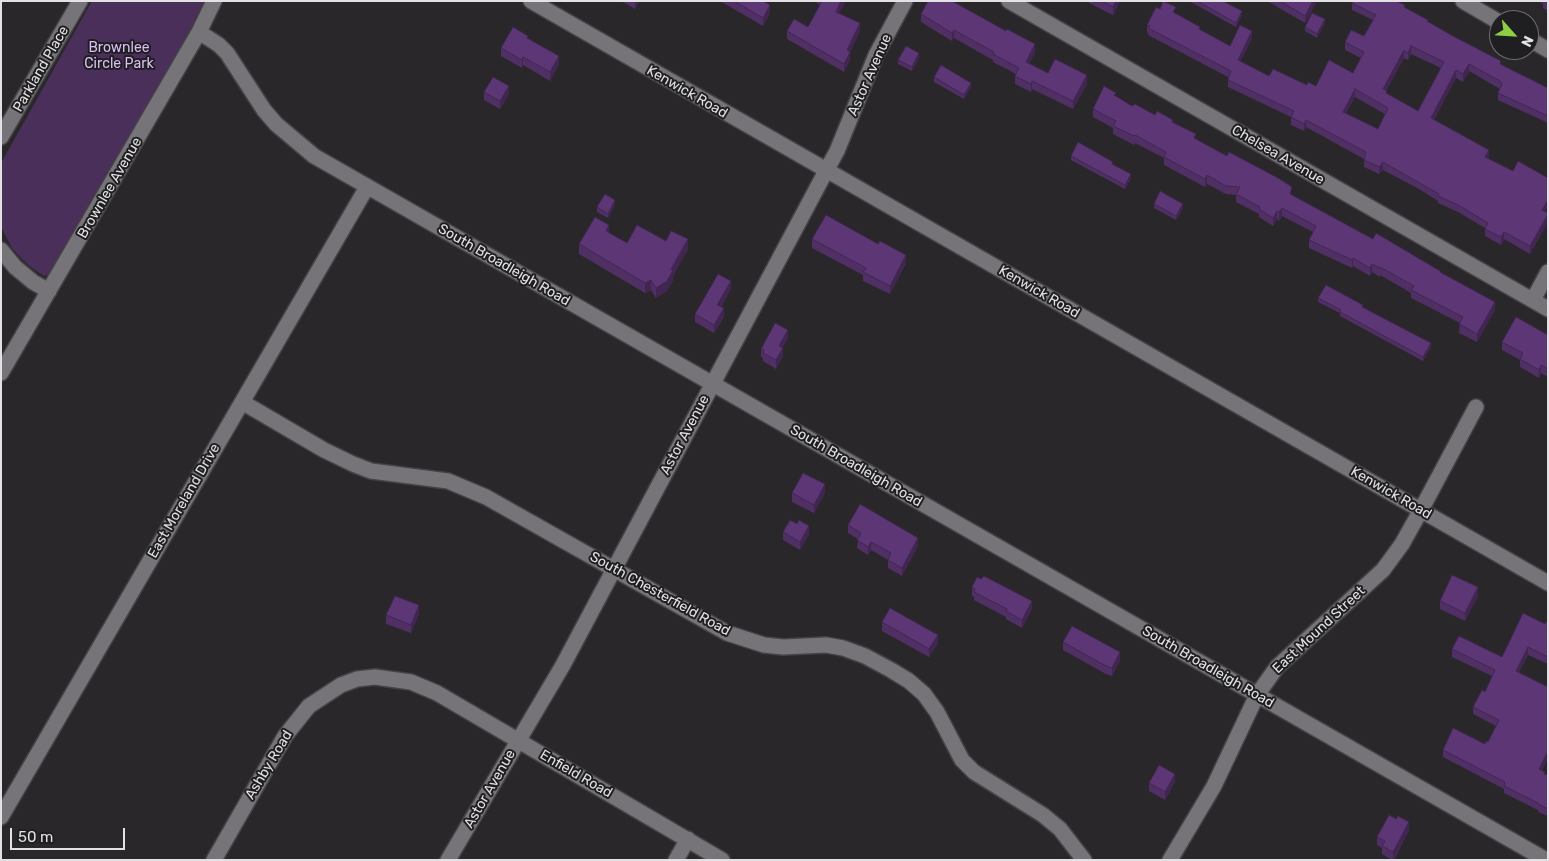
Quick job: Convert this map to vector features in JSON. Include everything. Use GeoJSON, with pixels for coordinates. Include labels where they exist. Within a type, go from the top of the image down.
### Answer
{"type":"FeatureCollection","features":[{"type":"Feature","properties":{"kind":"street","name":"Parkland Place"},"geometry":{"type":"LineString","coordinates":[[1,137],[80,1]]}},
{"type":"Feature","properties":{"kind":"street","name":"Brownlee Avenue"},"geometry":{"type":"LineString","coordinates":[[1,373],[199,32],[214,1]]}},
{"type":"Feature","properties":{"kind":"street","name":"Kenwick Road"},"geometry":{"type":"LineString","coordinates":[[531,1],[1548,583]]}},
{"type":"Feature","properties":{"kind":"street","name":"Astor Avenue"},"geometry":{"type":"LineString","coordinates":[[448,860],[562,664],[837,151],[876,56],[905,1]]}},
{"type":"Feature","properties":{"kind":"street","name":"Chelsea Avenue"},"geometry":{"type":"LineString","coordinates":[[1009,1],[1548,309]]}},
{"type":"Feature","properties":{"kind":"street"},"geometry":{"type":"LineString","coordinates":[[1463,1],[1489,16]]}},
{"type":"Feature","properties":{"kind":"street","name":"South Broadleigh Road"},"geometry":{"type":"LineString","coordinates":[[199,32],[219,45],[227,53],[264,110],[276,124],[314,156],[1546,860]]}},
{"type":"Feature","properties":{"kind":"street","name":"East Moreland Drive"},"geometry":{"type":"LineString","coordinates":[[1,817],[367,187]]}},
{"type":"Feature","properties":{"kind":"street"},"geometry":{"type":"LineString","coordinates":[[1,250],[27,277],[50,291]]}},
{"type":"Feature","properties":{"kind":"street"},"geometry":{"type":"LineString","coordinates":[[1533,300],[1548,272]]}},
{"type":"Feature","properties":{"kind":"street","name":"South Chesterfield Road"},"geometry":{"type":"LineString","coordinates":[[242,402],[324,450],[353,464],[371,471],[448,481],[486,497],[727,633],[764,645],[783,647],[826,645],[843,648],[865,656],[891,670],[909,681],[924,694],[937,712],[962,760],[968,766],[988,782],[1043,815],[1060,829],[1084,860]]}},
{"type":"Feature","properties":{"kind":"street","name":"East Mound Street"},"geometry":{"type":"LineString","coordinates":[[1170,860],[1214,786],[1257,695],[1277,667],[1383,570],[1402,544],[1422,510],[1476,406]]}},
{"type":"Feature","properties":{"kind":"street","name":"Enfield Road"},"geometry":{"type":"LineString","coordinates":[[342,685],[357,679],[375,677],[411,682],[437,693],[722,860]]}},
{"type":"Feature","properties":{"kind":"street","name":"Ashby Road"},"geometry":{"type":"LineString","coordinates":[[214,860],[296,720],[309,706],[342,685]]}},
{"type":"Feature","properties":{"kind":"street"},"geometry":{"type":"LineString","coordinates":[[676,860],[688,839]]}},
{"type":"Feature","properties":{"kind":"green space","name":"Brownlee Circle Park"},"geometry":{"type":"Polygon","coordinates":[[[92,1],[204,1],[180,51],[51,273],[44,276],[32,268],[12,248],[1,227],[1,163],[92,1]]]}},
{"type":"Feature","properties":{"kind":"building"},"geometry":{"type":"Polygon","coordinates":[[[734,1],[763,1],[770,5],[763,18],[734,1]]]}},
{"type":"Feature","properties":{"kind":"building"},"geometry":{"type":"Polygon","coordinates":[[[822,1],[841,1],[836,12],[860,23],[847,50],[850,52],[844,64],[787,31],[794,19],[808,27],[822,1]]]}},
{"type":"Feature","properties":{"kind":"building"},"geometry":{"type":"Polygon","coordinates":[[[928,1],[952,1],[1006,31],[1007,29],[1035,44],[1026,62],[1048,73],[1055,59],[1087,75],[1073,101],[1032,81],[1031,84],[1015,76],[1019,68],[993,54],[994,52],[954,30],[952,33],[921,14],[928,1]]]}},
{"type":"Feature","properties":{"kind":"building"},"geometry":{"type":"Polygon","coordinates":[[[1102,1],[1116,1],[1113,7],[1102,1]]]}},
{"type":"Feature","properties":{"kind":"building"},"geometry":{"type":"Polygon","coordinates":[[[1163,1],[1176,7],[1173,12],[1230,46],[1240,25],[1252,31],[1238,60],[1269,76],[1273,69],[1307,85],[1308,82],[1316,86],[1329,60],[1353,73],[1364,52],[1345,42],[1351,30],[1364,36],[1376,15],[1352,3],[1353,1],[1396,1],[1451,35],[1489,55],[1489,60],[1499,60],[1501,61],[1500,64],[1548,88],[1548,116],[1498,93],[1502,84],[1500,81],[1469,64],[1463,74],[1456,70],[1431,118],[1489,150],[1485,157],[1513,171],[1518,161],[1548,178],[1548,200],[1542,210],[1548,214],[1530,246],[1504,232],[1501,237],[1485,229],[1488,223],[1458,205],[1438,196],[1439,194],[1383,162],[1379,167],[1364,160],[1366,152],[1306,120],[1304,124],[1291,117],[1294,111],[1228,80],[1231,71],[1148,28],[1150,26],[1147,25],[1156,7],[1160,9],[1163,1]],[[1411,46],[1408,53],[1404,50],[1383,89],[1387,91],[1386,93],[1418,111],[1444,62],[1411,46]],[[1355,89],[1343,112],[1378,129],[1388,108],[1355,89]]]}},
{"type":"Feature","properties":{"kind":"building"},"geometry":{"type":"Polygon","coordinates":[[[1197,1],[1223,1],[1242,11],[1236,23],[1197,1]]]}},
{"type":"Feature","properties":{"kind":"building"},"geometry":{"type":"Polygon","coordinates":[[[1280,1],[1313,1],[1305,16],[1280,1]]]}},
{"type":"Feature","properties":{"kind":"building"},"geometry":{"type":"Polygon","coordinates":[[[1312,13],[1325,19],[1317,34],[1305,27],[1312,13]]]}},
{"type":"Feature","properties":{"kind":"building"},"geometry":{"type":"Polygon","coordinates":[[[513,27],[528,36],[527,38],[559,56],[550,72],[523,57],[522,60],[501,48],[513,27]]]}},
{"type":"Feature","properties":{"kind":"building"},"geometry":{"type":"Polygon","coordinates":[[[906,46],[919,53],[912,67],[898,60],[906,46]]]}},
{"type":"Feature","properties":{"kind":"building"},"geometry":{"type":"Polygon","coordinates":[[[941,65],[971,83],[964,95],[934,77],[941,65]]]}},
{"type":"Feature","properties":{"kind":"building"},"geometry":{"type":"Polygon","coordinates":[[[493,77],[509,86],[500,101],[484,92],[493,77]]]}},
{"type":"Feature","properties":{"kind":"building"},"geometry":{"type":"Polygon","coordinates":[[[1104,86],[1116,93],[1114,95],[1132,106],[1135,104],[1155,115],[1157,111],[1173,120],[1172,122],[1196,134],[1194,138],[1227,156],[1229,152],[1278,178],[1292,187],[1290,194],[1373,239],[1376,233],[1440,272],[1495,302],[1477,334],[1459,324],[1463,317],[1411,290],[1414,286],[1380,267],[1372,264],[1370,268],[1353,258],[1352,260],[1309,240],[1316,226],[1282,208],[1279,212],[1277,211],[1273,218],[1259,209],[1260,207],[1236,194],[1240,187],[1226,186],[1207,175],[1205,179],[1164,157],[1166,152],[1135,135],[1113,126],[1116,121],[1093,109],[1104,86]]]}},
{"type":"Feature","properties":{"kind":"building"},"geometry":{"type":"Polygon","coordinates":[[[1078,142],[1131,174],[1125,185],[1071,156],[1078,142]]]}},
{"type":"Feature","properties":{"kind":"building"},"geometry":{"type":"Polygon","coordinates":[[[1160,191],[1183,204],[1176,216],[1154,204],[1160,191]]]}},
{"type":"Feature","properties":{"kind":"building"},"geometry":{"type":"Polygon","coordinates":[[[605,194],[615,200],[608,214],[597,207],[605,194]]]}},
{"type":"Feature","properties":{"kind":"building"},"geometry":{"type":"Polygon","coordinates":[[[826,215],[878,244],[880,241],[906,255],[890,286],[863,272],[866,268],[812,239],[826,215]]]}},
{"type":"Feature","properties":{"kind":"building"},"geometry":{"type":"Polygon","coordinates":[[[595,217],[609,225],[606,231],[627,243],[637,225],[666,241],[671,231],[688,239],[671,269],[673,270],[667,281],[656,288],[651,280],[645,283],[579,244],[595,217]]]}},
{"type":"Feature","properties":{"kind":"building"},"geometry":{"type":"Polygon","coordinates":[[[718,274],[731,281],[717,305],[724,308],[714,325],[695,314],[718,274]]]}},
{"type":"Feature","properties":{"kind":"building"},"geometry":{"type":"Polygon","coordinates":[[[1326,285],[1363,305],[1362,307],[1431,343],[1423,357],[1318,298],[1326,285]]]}},
{"type":"Feature","properties":{"kind":"building"},"geometry":{"type":"Polygon","coordinates":[[[1516,317],[1548,335],[1548,369],[1541,365],[1539,370],[1520,359],[1523,353],[1502,342],[1516,317]]]}},
{"type":"Feature","properties":{"kind":"building"},"geometry":{"type":"Polygon","coordinates":[[[775,323],[788,330],[779,346],[783,348],[776,360],[763,353],[764,350],[761,349],[775,323]]]}},
{"type":"Feature","properties":{"kind":"building"},"geometry":{"type":"Polygon","coordinates":[[[803,473],[825,484],[814,505],[792,493],[803,473]]]}},
{"type":"Feature","properties":{"kind":"building"},"geometry":{"type":"Polygon","coordinates":[[[860,504],[918,538],[902,568],[888,560],[891,553],[871,542],[868,547],[857,540],[861,533],[848,525],[860,504]]]}},
{"type":"Feature","properties":{"kind":"building"},"geometry":{"type":"Polygon","coordinates":[[[790,520],[797,524],[799,520],[809,526],[800,542],[783,532],[790,520]]]}},
{"type":"Feature","properties":{"kind":"building"},"geometry":{"type":"Polygon","coordinates":[[[1452,575],[1478,587],[1465,613],[1440,601],[1452,575]]]}},
{"type":"Feature","properties":{"kind":"building"},"geometry":{"type":"Polygon","coordinates":[[[984,576],[1032,601],[1022,620],[1006,611],[1007,609],[974,592],[975,589],[972,587],[977,577],[981,579],[984,576]]]}},
{"type":"Feature","properties":{"kind":"building"},"geometry":{"type":"Polygon","coordinates":[[[395,596],[419,605],[411,625],[386,615],[395,596]]]}},
{"type":"Feature","properties":{"kind":"building"},"geometry":{"type":"Polygon","coordinates":[[[890,608],[938,635],[929,649],[882,622],[890,608]]]}},
{"type":"Feature","properties":{"kind":"building"},"geometry":{"type":"Polygon","coordinates":[[[1523,613],[1545,624],[1548,620],[1548,657],[1528,647],[1516,671],[1548,687],[1548,751],[1539,769],[1548,775],[1548,809],[1504,786],[1505,782],[1443,750],[1453,728],[1485,744],[1486,741],[1488,742],[1499,720],[1473,707],[1482,690],[1485,692],[1495,670],[1452,649],[1459,636],[1502,657],[1523,613]]]}},
{"type":"Feature","properties":{"kind":"building"},"geometry":{"type":"Polygon","coordinates":[[[1072,626],[1120,652],[1112,668],[1063,642],[1072,626]]]}},
{"type":"Feature","properties":{"kind":"building"},"geometry":{"type":"Polygon","coordinates":[[[1159,765],[1175,774],[1165,792],[1149,783],[1159,765]]]}},
{"type":"Feature","properties":{"kind":"building"},"geometry":{"type":"Polygon","coordinates":[[[1389,815],[1396,819],[1398,816],[1409,822],[1393,852],[1382,846],[1385,841],[1377,837],[1389,815]]]}}]}
